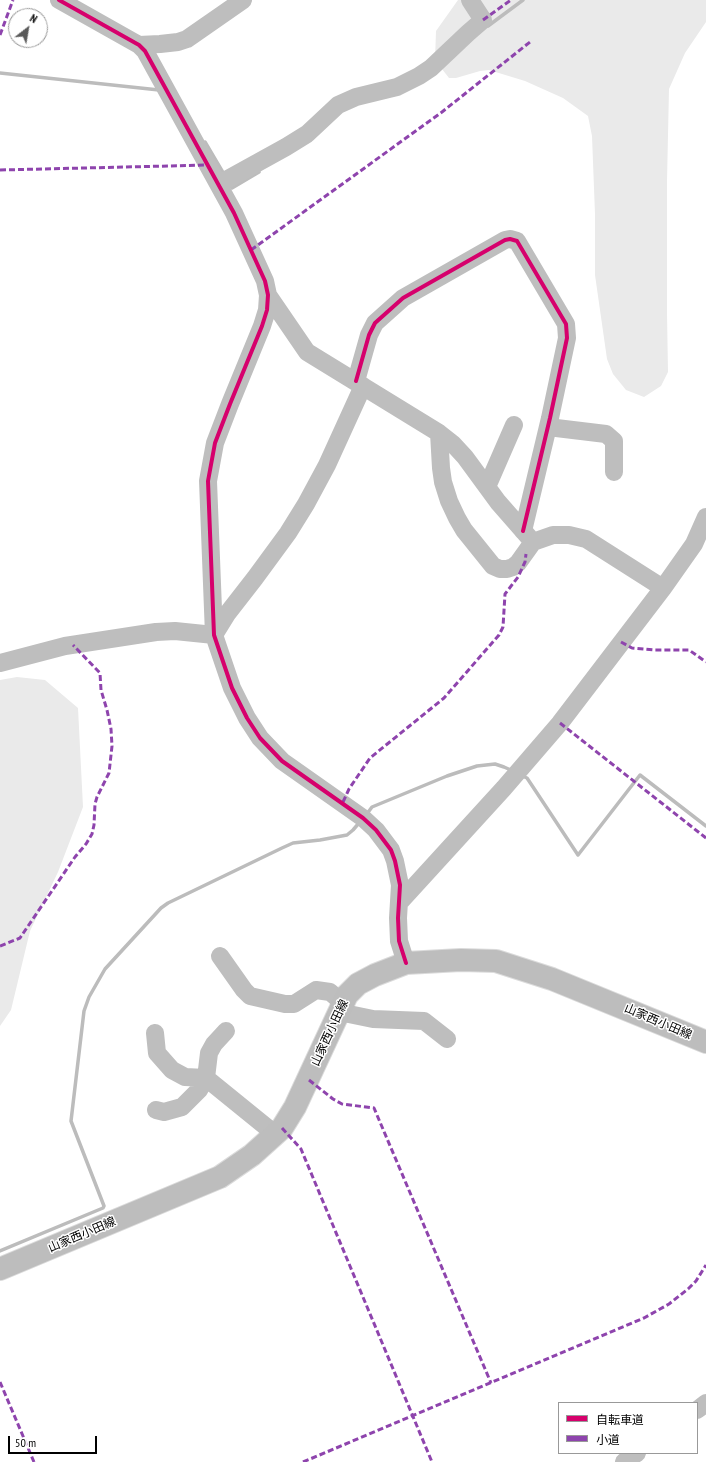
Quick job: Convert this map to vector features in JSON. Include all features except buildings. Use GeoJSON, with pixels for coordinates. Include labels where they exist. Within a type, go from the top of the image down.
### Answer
{"type":"FeatureCollection","features":[{"type":"Feature","properties":{"kind":"main road","name":"山家西小田線"},"geometry":{"type":"LineString","coordinates":[[0,1269],[220,1177],[252,1155],[282,1128],[296,1107],[347,996],[358,984],[375,975],[406,963],[461,960],[496,961],[565,984],[706,1042]]}},
{"type":"Feature","properties":{"kind":"street"},"geometry":{"type":"LineString","coordinates":[[59,0],[140,45],[153,64],[234,213],[264,281],[268,295],[307,352],[439,433],[453,444],[528,536]]}},
{"type":"Feature","properties":{"kind":"street"},"geometry":{"type":"LineString","coordinates":[[140,45],[178,42],[187,39],[243,0]]}},
{"type":"Feature","properties":{"kind":"street"},"geometry":{"type":"LineString","coordinates":[[219,184],[307,134],[338,105],[356,97],[397,88],[432,68],[483,20],[470,0]]}},
{"type":"Feature","properties":{"kind":"street"},"geometry":{"type":"LineString","coordinates":[[214,635],[227,614],[288,533],[327,465],[360,384],[369,336],[375,323],[403,298],[504,240],[510,239],[517,241],[566,324],[567,338],[548,427],[528,536],[518,563],[513,567],[500,569],[493,566],[464,530],[457,518],[449,501],[443,482],[439,433]]}},
{"type":"Feature","properties":{"kind":"street"},"geometry":{"type":"LineString","coordinates":[[268,295],[267,310],[262,326],[215,443],[208,481],[214,635],[232,688],[247,718],[260,738],[282,761],[363,818],[376,830],[391,850],[400,885],[398,918],[399,942],[406,963]]}},
{"type":"Feature","properties":{"kind":"street"},"geometry":{"type":"LineString","coordinates":[[487,487],[514,425]]}},
{"type":"Feature","properties":{"kind":"street"},"geometry":{"type":"LineString","coordinates":[[548,427],[606,434],[614,441],[614,472]]}},
{"type":"Feature","properties":{"kind":"street"},"geometry":{"type":"LineString","coordinates":[[399,903],[504,788],[560,723],[663,588],[699,549],[706,517]]}},
{"type":"Feature","properties":{"kind":"street"},"geometry":{"type":"LineString","coordinates":[[528,536],[570,535],[586,538],[663,588]]}},
{"type":"Feature","properties":{"kind":"street"},"geometry":{"type":"LineString","coordinates":[[0,663],[65,646],[156,632],[175,631],[214,635]]}},
{"type":"Feature","properties":{"kind":"street"},"geometry":{"type":"LineString","coordinates":[[220,956],[250,996],[285,1004],[294,1004],[316,990],[330,992],[341,1008],[373,1019],[424,1021],[448,1039]]}},
{"type":"Feature","properties":{"kind":"street"},"geometry":{"type":"LineString","coordinates":[[156,1110],[164,1112],[182,1107],[199,1090],[206,1078],[209,1053],[214,1044],[226,1031]]}},
{"type":"Feature","properties":{"kind":"street"},"geometry":{"type":"LineString","coordinates":[[155,1033],[157,1053],[172,1070],[185,1077],[206,1078],[275,1134]]}},
{"type":"Feature","properties":{"kind":"street"},"geometry":{"type":"LineString","coordinates":[[698,1409],[706,1403]]}},
{"type":"Feature","properties":{"kind":"street"},"geometry":{"type":"LineString","coordinates":[[624,1462],[636,1454]]}},
{"type":"Feature","properties":{"kind":"shaded area"},"geometry":{"type":"Polygon","coordinates":[[[458,0],[706,0],[706,22],[685,53],[669,89],[667,181],[668,372],[661,386],[644,397],[626,390],[613,374],[607,359],[595,275],[595,214],[592,136],[588,116],[563,98],[525,81],[489,70],[456,78],[449,78],[435,60],[436,31],[458,0]]]}},
{"type":"Feature","properties":{"kind":"shaded area"},"geometry":{"type":"Polygon","coordinates":[[[17,677],[45,680],[78,708],[83,807],[58,872],[30,931],[11,1010],[0,1026],[0,680],[17,677]]]}},
{"type":"Feature","properties":{"kind":"waterway"},"geometry":{"type":"LineString","coordinates":[[488,26],[523,0]]}},
{"type":"Feature","properties":{"kind":"waterway"},"geometry":{"type":"LineString","coordinates":[[0,73],[159,90]]}},
{"type":"Feature","properties":{"kind":"waterway"},"geometry":{"type":"LineString","coordinates":[[205,142],[225,176]]}},
{"type":"Feature","properties":{"kind":"waterway"},"geometry":{"type":"LineString","coordinates":[[230,185],[232,188],[259,172]]}},
{"type":"Feature","properties":{"kind":"waterway"},"geometry":{"type":"LineString","coordinates":[[366,815],[372,807],[447,776],[477,766],[495,764],[513,771]]}},
{"type":"Feature","properties":{"kind":"waterway"},"geometry":{"type":"LineString","coordinates":[[522,776],[527,778],[578,855],[640,775],[706,826]]}},
{"type":"Feature","properties":{"kind":"waterway"},"geometry":{"type":"LineString","coordinates":[[0,1251],[103,1208],[104,1206],[71,1121],[84,1011],[89,997],[105,969],[161,908],[168,903],[293,843],[347,835],[359,823]]}},
{"type":"Feature","properties":{"kind":"marked path"},"geometry":{"type":"LineString","coordinates":[[0,35],[13,0]]}},
{"type":"Feature","properties":{"kind":"marked path"},"geometry":{"type":"LineString","coordinates":[[483,20],[511,0]]}},
{"type":"Feature","properties":{"kind":"marked path"},"geometry":{"type":"LineString","coordinates":[[251,250],[442,112],[530,42]]}},
{"type":"Feature","properties":{"kind":"marked path"},"geometry":{"type":"LineString","coordinates":[[0,170],[209,165]]}},
{"type":"Feature","properties":{"kind":"marked path"},"geometry":{"type":"LineString","coordinates":[[343,802],[349,789],[370,758],[444,698],[499,635],[503,627],[505,594],[518,577],[525,562],[526,554]]}},
{"type":"Feature","properties":{"kind":"marked path"},"geometry":{"type":"LineString","coordinates":[[621,642],[632,648],[654,650],[689,650],[706,662]]}},
{"type":"Feature","properties":{"kind":"marked path"},"geometry":{"type":"LineString","coordinates":[[0,946],[20,938],[75,857],[86,844],[92,834],[97,797],[109,773],[112,746],[111,729],[101,690],[100,673],[73,645]]}},
{"type":"Feature","properties":{"kind":"marked path"},"geometry":{"type":"LineString","coordinates":[[560,723],[706,838]]}},
{"type":"Feature","properties":{"kind":"marked path"},"geometry":{"type":"LineString","coordinates":[[309,1080],[333,1099],[342,1104],[374,1108],[491,1383]]}},
{"type":"Feature","properties":{"kind":"marked path"},"geometry":{"type":"LineString","coordinates":[[282,1128],[301,1149],[432,1462]]}},
{"type":"Feature","properties":{"kind":"marked path"},"geometry":{"type":"LineString","coordinates":[[303,1462],[644,1318],[669,1304],[688,1289],[696,1281],[706,1265]]}},
{"type":"Feature","properties":{"kind":"marked path"},"geometry":{"type":"LineString","coordinates":[[0,1382],[34,1462]]}},
{"type":"Feature","properties":{"kind":"cycle path"},"geometry":{"type":"LineString","coordinates":[[59,0],[139,45],[145,51],[234,213],[265,281],[268,295],[267,310],[215,443],[208,481],[214,635],[232,688],[247,718],[260,738],[282,761],[363,818],[376,830],[391,850],[400,885],[398,918],[399,941],[406,963]]}},
{"type":"Feature","properties":{"kind":"cycle path"},"geometry":{"type":"LineString","coordinates":[[356,381],[369,335],[375,323],[403,298],[505,240],[510,239],[517,241],[566,324],[567,338],[550,418],[523,531]]}}]}
